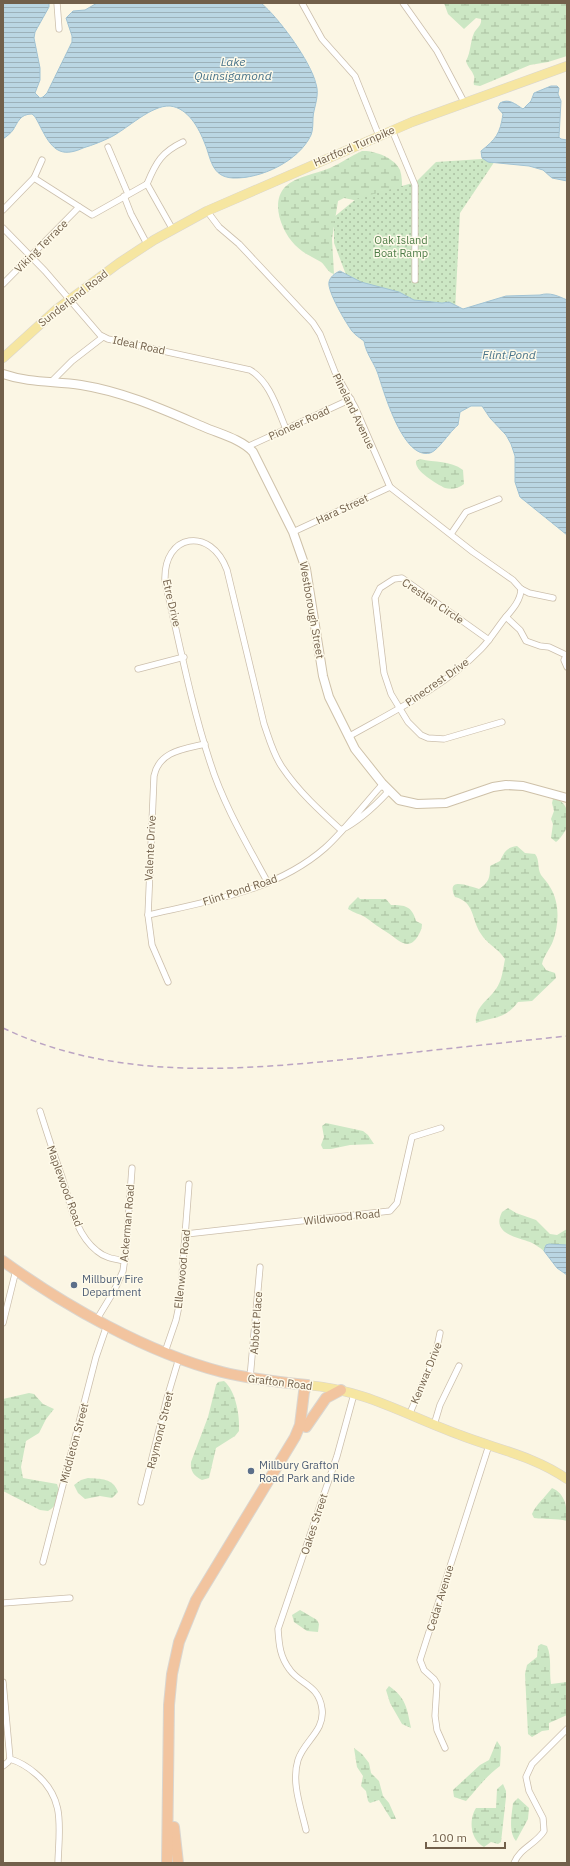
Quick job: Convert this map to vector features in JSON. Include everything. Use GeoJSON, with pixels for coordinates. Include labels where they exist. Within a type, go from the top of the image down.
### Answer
{"type":"FeatureCollection","features":[{"type":"Feature","properties":{"kind":"highway","name":"Grafton Road"},"geometry":{"type":"LineString","coordinates":[[3,1261],[107,1325],[165,1352],[221,1372],[250,1378],[307,1385]]}},
{"type":"Feature","properties":{"kind":"highway"},"geometry":{"type":"LineString","coordinates":[[306,1427],[307,1385]]}},
{"type":"Feature","properties":{"kind":"highway"},"geometry":{"type":"LineString","coordinates":[[167,1863],[169,1705],[172,1674],[179,1642],[196,1600],[296,1437],[300,1425],[304,1392],[307,1385]]}},
{"type":"Feature","properties":{"kind":"highway"},"geometry":{"type":"LineString","coordinates":[[172,1863],[174,1827],[175,1697],[178,1671],[184,1645],[199,1607],[306,1427],[326,1398],[341,1390]]}},
{"type":"Feature","properties":{"kind":"highway"},"geometry":{"type":"LineString","coordinates":[[174,1827],[178,1863]]}},
{"type":"Feature","properties":{"kind":"main road","name":"Hartford Turnpike"},"geometry":{"type":"LineString","coordinates":[[148,244],[207,211],[392,130],[464,102],[567,66]]}},
{"type":"Feature","properties":{"kind":"main road","name":"Sunderland Road"},"geometry":{"type":"LineString","coordinates":[[3,358],[7,352],[70,299],[148,244]]}},
{"type":"Feature","properties":{"kind":"main road","name":"Grafton Road"},"geometry":{"type":"LineString","coordinates":[[307,1385],[341,1390],[383,1402],[434,1425],[524,1456],[567,1478]]}},
{"type":"Feature","properties":{"kind":"street"},"geometry":{"type":"LineString","coordinates":[[57,3],[60,29]]}},
{"type":"Feature","properties":{"kind":"street"},"geometry":{"type":"LineString","coordinates":[[302,3],[322,39],[355,76],[378,136]]}},
{"type":"Feature","properties":{"kind":"street"},"geometry":{"type":"LineString","coordinates":[[403,3],[437,51],[464,102]]}},
{"type":"Feature","properties":{"kind":"street"},"geometry":{"type":"LineString","coordinates":[[392,130],[414,180],[415,280]]}},
{"type":"Feature","properties":{"kind":"street"},"geometry":{"type":"LineString","coordinates":[[34,178],[92,215],[147,184],[153,170],[163,155],[183,142]]}},
{"type":"Feature","properties":{"kind":"street"},"geometry":{"type":"LineString","coordinates":[[108,148],[126,195],[131,214],[148,244]]}},
{"type":"Feature","properties":{"kind":"street"},"geometry":{"type":"LineString","coordinates":[[3,210],[34,178],[42,160]]}},
{"type":"Feature","properties":{"kind":"street"},"geometry":{"type":"LineString","coordinates":[[147,184],[173,230]]}},
{"type":"Feature","properties":{"kind":"street","name":"Viking Terrace"},"geometry":{"type":"LineString","coordinates":[[3,284],[79,207]]}},
{"type":"Feature","properties":{"kind":"street","name":"Pineland Avenue"},"geometry":{"type":"LineString","coordinates":[[207,211],[219,226],[239,244],[310,318],[320,334],[335,372],[351,398],[390,487],[473,552],[513,580],[521,589]]}},
{"type":"Feature","properties":{"kind":"street","name":"Ideal Road"},"geometry":{"type":"LineString","coordinates":[[3,228],[70,299],[103,337],[250,370],[260,377],[268,389],[286,429]]}},
{"type":"Feature","properties":{"kind":"street"},"geometry":{"type":"LineString","coordinates":[[51,382],[72,362],[103,337]]}},
{"type":"Feature","properties":{"kind":"street","name":"Westborough Street"},"geometry":{"type":"LineString","coordinates":[[3,374],[23,380],[81,385],[138,399],[227,436],[248,447],[255,454],[293,532],[309,581],[319,653],[326,688],[348,737],[361,758],[399,800],[418,804],[446,803],[506,784],[523,786],[567,798]]}},
{"type":"Feature","properties":{"kind":"street","name":"Pioneer Road"},"geometry":{"type":"LineString","coordinates":[[248,447],[351,398]]}},
{"type":"Feature","properties":{"kind":"street","name":"Hara Street"},"geometry":{"type":"LineString","coordinates":[[293,532],[390,487]]}},
{"type":"Feature","properties":{"kind":"street"},"geometry":{"type":"LineString","coordinates":[[451,534],[466,512],[475,507],[499,499]]}},
{"type":"Feature","properties":{"kind":"street","name":"Etre Drive"},"geometry":{"type":"LineString","coordinates":[[268,883],[223,794],[210,763],[165,581],[166,565],[170,554],[176,547],[188,541],[200,541],[209,544],[219,553],[227,570],[264,724],[275,754],[281,766],[296,785],[340,830]]}},
{"type":"Feature","properties":{"kind":"street","name":"Crestlan Circle"},"geometry":{"type":"LineString","coordinates":[[400,707],[388,687],[382,664],[375,598],[380,588],[394,579],[402,578],[489,640]]}},
{"type":"Feature","properties":{"kind":"street"},"geometry":{"type":"LineString","coordinates":[[521,589],[530,593],[553,598]]}},
{"type":"Feature","properties":{"kind":"street","name":"Pinecrest Drive"},"geometry":{"type":"LineString","coordinates":[[348,737],[400,707],[459,669],[489,640],[521,596],[521,589]]}},
{"type":"Feature","properties":{"kind":"street"},"geometry":{"type":"LineString","coordinates":[[506,617],[520,630],[526,641],[540,646],[549,647],[567,655],[564,660],[567,667]]}},
{"type":"Feature","properties":{"kind":"street"},"geometry":{"type":"LineString","coordinates":[[138,669],[184,658]]}},
{"type":"Feature","properties":{"kind":"street"},"geometry":{"type":"LineString","coordinates":[[400,707],[415,731],[428,738],[449,739],[502,722]]}},
{"type":"Feature","properties":{"kind":"street","name":"Valente Drive"},"geometry":{"type":"LineString","coordinates":[[168,982],[152,945],[148,915],[153,786],[156,767],[160,761],[172,753],[205,744]]}},
{"type":"Feature","properties":{"kind":"street","name":"Flint Pond Road"},"geometry":{"type":"LineString","coordinates":[[148,915],[214,899],[268,883],[298,868],[325,847],[340,830],[380,787],[386,787],[387,793],[370,811],[354,824],[340,830]]}},
{"type":"Feature","properties":{"kind":"street","name":"Maplewood Road"},"geometry":{"type":"LineString","coordinates":[[40,1111],[72,1210],[81,1232],[91,1245],[108,1258],[125,1261]]}},
{"type":"Feature","properties":{"kind":"street","name":"Wildwood Road"},"geometry":{"type":"LineString","coordinates":[[186,1234],[390,1211],[394,1208],[397,1202],[412,1137],[441,1128]]}},
{"type":"Feature","properties":{"kind":"street","name":"Ackerman Road"},"geometry":{"type":"LineString","coordinates":[[97,1319],[114,1291],[123,1271],[132,1168]]}},
{"type":"Feature","properties":{"kind":"street","name":"Ellenwood Road"},"geometry":{"type":"LineString","coordinates":[[165,1352],[176,1320],[180,1301],[189,1184]]}},
{"type":"Feature","properties":{"kind":"street","name":"Abbott Place"},"geometry":{"type":"LineString","coordinates":[[250,1378],[260,1267]]}},
{"type":"Feature","properties":{"kind":"street"},"geometry":{"type":"LineString","coordinates":[[3,1322],[16,1270]]}},
{"type":"Feature","properties":{"kind":"street","name":"Middleton Street"},"geometry":{"type":"LineString","coordinates":[[43,1562],[90,1379],[107,1325]]}},
{"type":"Feature","properties":{"kind":"street","name":"Kenwar Drive"},"geometry":{"type":"LineString","coordinates":[[410,1413],[436,1352],[440,1333]]}},
{"type":"Feature","properties":{"kind":"street","name":"Raymond Street"},"geometry":{"type":"LineString","coordinates":[[141,1502],[169,1393],[180,1358]]}},
{"type":"Feature","properties":{"kind":"street"},"geometry":{"type":"LineString","coordinates":[[434,1425],[440,1404],[460,1366]]}},
{"type":"Feature","properties":{"kind":"street","name":"Oakes Street"},"geometry":{"type":"LineString","coordinates":[[306,1830],[296,1782],[296,1771],[298,1760],[303,1749],[316,1733],[322,1720],[322,1707],[316,1693],[290,1671],[280,1653],[278,1629],[337,1456],[354,1394]]}},
{"type":"Feature","properties":{"kind":"street","name":"Cedar Avenue"},"geometry":{"type":"LineString","coordinates":[[445,1748],[437,1730],[435,1716],[437,1684],[434,1679],[424,1670],[420,1660],[489,1444]]}},
{"type":"Feature","properties":{"kind":"street"},"geometry":{"type":"LineString","coordinates":[[3,1603],[70,1598]]}},
{"type":"Feature","properties":{"kind":"street"},"geometry":{"type":"LineString","coordinates":[[3,1682],[10,1758],[3,1766]]}},
{"type":"Feature","properties":{"kind":"street"},"geometry":{"type":"LineString","coordinates":[[514,1863],[519,1853],[537,1839],[544,1831],[543,1818],[527,1786],[528,1772],[532,1764],[567,1729]]}},
{"type":"Feature","properties":{"kind":"street"},"geometry":{"type":"LineString","coordinates":[[10,1758],[25,1765],[35,1773],[47,1784],[54,1794],[58,1811],[58,1863]]}},
{"type":"Feature","properties":{"kind":"green space"},"geometry":{"type":"Polygon","coordinates":[[[444,3],[567,3],[567,56],[548,62],[530,65],[480,86],[474,85],[474,76],[466,61],[474,33],[480,25],[481,19],[476,18],[464,29],[448,14],[444,3]]]}},
{"type":"Feature","properties":{"kind":"green space"},"geometry":{"type":"Polygon","coordinates":[[[362,151],[378,153],[394,162],[400,170],[402,177],[402,189],[363,202],[344,198],[338,201],[332,239],[334,274],[321,262],[301,250],[290,239],[282,225],[278,209],[278,201],[285,187],[295,180],[330,168],[362,151]]]}},
{"type":"Feature","properties":{"kind":"green space","name":"Oak Island Boat Ramp"},"geometry":{"type":"Polygon","coordinates":[[[497,158],[460,213],[455,312],[420,305],[348,280],[334,243],[334,217],[356,199],[416,182],[436,162],[497,158]]]}},
{"type":"Feature","properties":{"kind":"green space"},"geometry":{"type":"Polygon","coordinates":[[[420,459],[448,463],[458,467],[463,470],[464,484],[453,489],[448,489],[441,486],[422,473],[416,465],[416,461],[420,459]]]}},
{"type":"Feature","properties":{"kind":"green space"},"geometry":{"type":"Polygon","coordinates":[[[553,799],[562,802],[568,813],[567,826],[561,837],[556,842],[551,838],[553,824],[551,819],[554,811],[552,803],[553,799]]]}},
{"type":"Feature","properties":{"kind":"green space"},"geometry":{"type":"Polygon","coordinates":[[[517,846],[525,853],[535,854],[541,875],[549,886],[556,900],[558,914],[556,928],[553,941],[542,964],[546,970],[555,973],[556,978],[532,1001],[518,1002],[504,1015],[476,1023],[479,1008],[493,993],[500,982],[505,959],[483,937],[469,907],[461,899],[455,897],[453,886],[460,884],[479,889],[488,879],[490,874],[490,866],[500,861],[508,849],[517,846]]]}},
{"type":"Feature","properties":{"kind":"green space"},"geometry":{"type":"Polygon","coordinates":[[[358,897],[360,899],[386,899],[391,905],[407,907],[412,912],[416,921],[422,924],[418,936],[411,943],[403,943],[365,917],[352,912],[348,909],[349,906],[358,897]]]}},
{"type":"Feature","properties":{"kind":"green space"},"geometry":{"type":"Polygon","coordinates":[[[326,1123],[363,1131],[368,1135],[374,1144],[350,1145],[323,1149],[321,1145],[324,1137],[322,1126],[326,1123]]]}},
{"type":"Feature","properties":{"kind":"green space"},"geometry":{"type":"Polygon","coordinates":[[[508,1208],[516,1213],[536,1220],[550,1234],[557,1235],[567,1229],[567,1245],[546,1245],[544,1251],[532,1243],[507,1233],[500,1225],[500,1219],[502,1212],[508,1208]]]}},
{"type":"Feature","properties":{"kind":"green space"},"geometry":{"type":"Polygon","coordinates":[[[224,1381],[232,1391],[234,1397],[239,1418],[239,1431],[235,1436],[216,1448],[209,1478],[202,1480],[193,1473],[191,1462],[208,1417],[216,1385],[218,1382],[224,1381]]]}},
{"type":"Feature","properties":{"kind":"green space"},"geometry":{"type":"Polygon","coordinates":[[[29,1393],[34,1394],[43,1404],[54,1409],[46,1419],[39,1433],[26,1441],[21,1467],[23,1478],[57,1484],[59,1492],[56,1503],[48,1511],[40,1510],[3,1491],[3,1399],[29,1393]]]}},
{"type":"Feature","properties":{"kind":"green space"},"geometry":{"type":"Polygon","coordinates":[[[88,1478],[106,1480],[116,1487],[118,1492],[112,1498],[100,1496],[85,1499],[78,1493],[74,1485],[81,1480],[88,1478]]]}},
{"type":"Feature","properties":{"kind":"green space"},"geometry":{"type":"Polygon","coordinates":[[[552,1488],[560,1494],[565,1502],[567,1521],[534,1518],[532,1514],[538,1504],[552,1488]]]}},
{"type":"Feature","properties":{"kind":"green space"},"geometry":{"type":"Polygon","coordinates":[[[300,1610],[317,1620],[319,1624],[318,1632],[307,1631],[294,1622],[292,1615],[300,1610]]]}},
{"type":"Feature","properties":{"kind":"green space"},"geometry":{"type":"Polygon","coordinates":[[[541,1644],[547,1646],[549,1650],[551,1684],[567,1682],[567,1715],[549,1723],[549,1730],[542,1731],[532,1737],[528,1734],[525,1674],[527,1665],[537,1657],[538,1646],[541,1644]]]}},
{"type":"Feature","properties":{"kind":"green space"},"geometry":{"type":"Polygon","coordinates":[[[389,1686],[395,1690],[405,1704],[411,1728],[402,1724],[390,1703],[386,1690],[389,1686]]]}},
{"type":"Feature","properties":{"kind":"green space"},"geometry":{"type":"Polygon","coordinates":[[[497,1741],[501,1747],[500,1766],[486,1778],[466,1801],[454,1797],[453,1790],[480,1765],[489,1760],[497,1741]]]}},
{"type":"Feature","properties":{"kind":"green space"},"geometry":{"type":"Polygon","coordinates":[[[354,1748],[362,1754],[369,1763],[371,1773],[379,1781],[383,1796],[389,1803],[396,1819],[391,1819],[379,1800],[370,1803],[368,1801],[366,1791],[361,1786],[363,1776],[357,1767],[354,1748]]]}},
{"type":"Feature","properties":{"kind":"green space"},"geometry":{"type":"Polygon","coordinates":[[[503,1784],[506,1791],[506,1797],[501,1842],[498,1844],[491,1842],[484,1847],[476,1840],[472,1830],[472,1819],[476,1808],[496,1808],[497,1789],[503,1784]]]}},
{"type":"Feature","properties":{"kind":"green space"},"geometry":{"type":"Polygon","coordinates":[[[518,1798],[529,1808],[528,1819],[516,1841],[512,1832],[511,1822],[513,1803],[518,1798]]]}},
{"type":"Feature","properties":{"kind":"water","name":"Lake Quinsigamond"},"geometry":{"type":"Polygon","coordinates":[[[3,3],[49,3],[49,7],[35,32],[34,38],[40,68],[40,80],[35,93],[40,98],[47,93],[72,42],[72,36],[66,18],[73,11],[85,10],[97,3],[261,3],[285,29],[308,64],[313,75],[317,87],[317,94],[311,135],[298,153],[278,167],[267,172],[244,178],[226,177],[220,174],[213,166],[203,138],[196,125],[182,111],[170,106],[155,109],[111,137],[72,152],[63,152],[55,148],[46,138],[35,116],[32,114],[22,117],[12,131],[3,139],[3,3]]]}},
{"type":"Feature","properties":{"kind":"water"},"geometry":{"type":"Polygon","coordinates":[[[551,86],[557,86],[559,88],[558,94],[561,101],[559,137],[567,140],[567,181],[552,178],[543,170],[529,166],[488,162],[482,158],[481,151],[494,139],[499,131],[503,114],[498,108],[500,103],[509,101],[523,109],[531,101],[534,93],[551,86]]]}},
{"type":"Feature","properties":{"kind":"water","name":"Flint Pond"},"geometry":{"type":"Polygon","coordinates":[[[340,271],[361,282],[399,292],[414,300],[442,303],[449,302],[463,309],[506,296],[551,294],[567,300],[567,535],[520,497],[515,482],[515,456],[511,444],[506,435],[490,418],[482,406],[471,406],[460,412],[458,425],[440,445],[430,453],[420,452],[411,446],[403,436],[396,423],[376,370],[366,350],[364,341],[349,327],[331,292],[329,282],[333,275],[340,271]]]}},
{"type":"Feature","properties":{"kind":"water"},"geometry":{"type":"Polygon","coordinates":[[[546,1245],[567,1245],[567,1275],[557,1268],[544,1251],[546,1245]]]}},
{"type":"Feature","properties":{"kind":"railway"},"geometry":{"type":"LineString","coordinates":[[3,1028],[47,1046],[92,1058],[137,1065],[183,1068],[276,1066],[567,1036]]}},
{"type":"Feature","properties":{"kind":"place","name":"Millbury Fire Department"},"geometry":{"type":"Point","coordinates":[74,1285]}},
{"type":"Feature","properties":{"kind":"place","name":"Millbury Grafton Road Park and Ride"},"geometry":{"type":"Point","coordinates":[251,1471]}}]}
